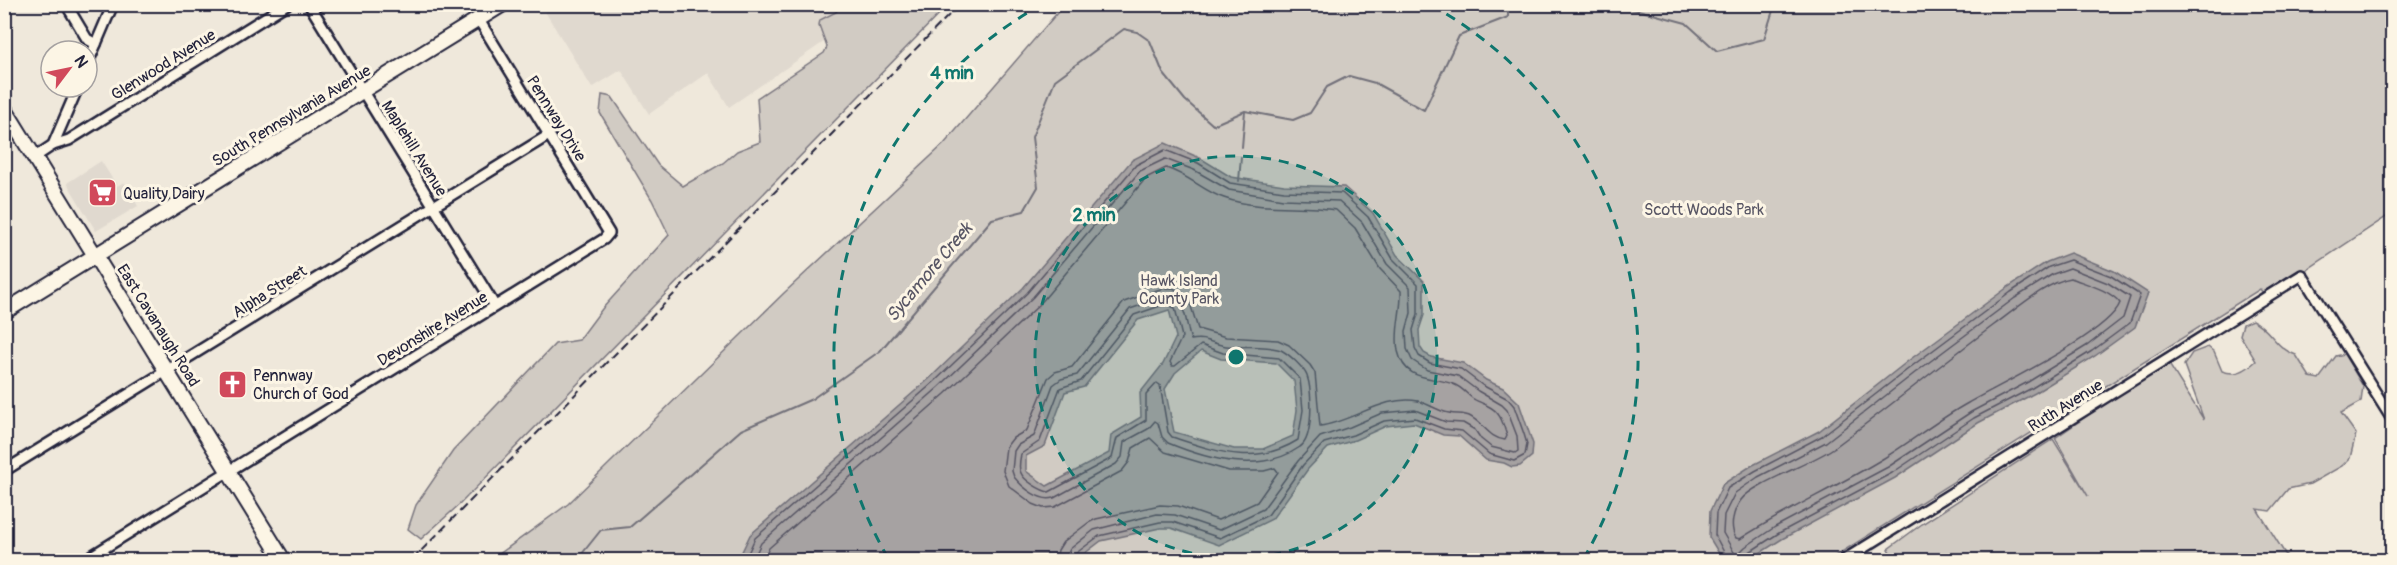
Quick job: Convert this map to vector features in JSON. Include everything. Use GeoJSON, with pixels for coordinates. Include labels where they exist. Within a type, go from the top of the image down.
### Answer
{"type":"FeatureCollection","features":[{"type":"Feature","properties":{"kind":"main road","name":"South Pennsylvania Avenue"},"geometry":{"type":"LineString","coordinates":[[4,312],[503,4]]}},
{"type":"Feature","properties":{"kind":"main road","name":"East Cavanaugh Road"},"geometry":{"type":"LineString","coordinates":[[4,108],[283,561]]}},
{"type":"Feature","properties":{"kind":"street"},"geometry":{"type":"LineString","coordinates":[[66,4],[87,39]]}},
{"type":"Feature","properties":{"kind":"street"},"geometry":{"type":"LineString","coordinates":[[98,39],[113,4]]}},
{"type":"Feature","properties":{"kind":"street","name":"Glenwood Avenue"},"geometry":{"type":"LineString","coordinates":[[35,157],[52,145],[69,140],[287,4]]}},
{"type":"Feature","properties":{"kind":"street","name":"Maplehill Avenue"},"geometry":{"type":"LineString","coordinates":[[309,4],[495,306]]}},
{"type":"Feature","properties":{"kind":"street","name":"Pennway Drive"},"geometry":{"type":"LineString","coordinates":[[479,20],[609,233]]}},
{"type":"Feature","properties":{"kind":"street"},"geometry":{"type":"LineString","coordinates":[[52,145],[73,99]]}},
{"type":"Feature","properties":{"kind":"street","name":"Alpha Street"},"geometry":{"type":"LineString","coordinates":[[4,471],[549,135]]}},
{"type":"Feature","properties":{"kind":"street","name":"Devonshire Avenue"},"geometry":{"type":"LineString","coordinates":[[85,561],[604,239],[609,233]]}},
{"type":"Feature","properties":{"kind":"street","name":"Ruth Avenue"},"geometry":{"type":"LineString","coordinates":[[1844,561],[2302,276],[2392,419]]}},
{"type":"Feature","properties":{"kind":"shaded area"},"geometry":{"type":"Polygon","coordinates":[[[553,4],[839,4],[850,24],[729,107],[708,73],[649,114],[621,70],[592,88],[544,10],[553,4]]]}},
{"type":"Feature","properties":{"kind":"shaded area"},"geometry":{"type":"Polygon","coordinates":[[[101,161],[117,186],[124,182],[138,206],[96,231],[67,183],[101,161]]]}},
{"type":"Feature","properties":{"kind":"green space"},"geometry":{"type":"Polygon","coordinates":[[[841,5],[948,5],[460,504],[421,539],[408,529],[416,505],[453,451],[555,344],[579,340],[602,309],[669,235],[652,200],[600,113],[602,95],[612,97],[658,165],[683,186],[723,163],[737,151],[760,142],[757,98],[824,53],[827,47],[819,25],[820,20],[836,12],[841,5]]]}},
{"type":"Feature","properties":{"kind":"green space"},"geometry":{"type":"Polygon","coordinates":[[[1064,5],[2392,5],[2392,213],[2266,297],[2260,289],[1829,560],[491,560],[568,504],[784,293],[944,144],[1064,5]]]}},
{"type":"Feature","properties":{"kind":"green space"},"geometry":{"type":"Polygon","coordinates":[[[2252,320],[2264,328],[2283,348],[2296,355],[2310,377],[2319,379],[2336,356],[2344,354],[2363,386],[2361,402],[2341,413],[2356,434],[2350,458],[2342,466],[2310,484],[2288,489],[2270,511],[2257,509],[2289,560],[1895,560],[1888,549],[1922,524],[2053,439],[2088,496],[2055,438],[2167,361],[2204,420],[2184,365],[2192,353],[2208,347],[2214,352],[2222,371],[2236,373],[2248,367],[2256,361],[2240,335],[2243,324],[2252,320]]]}},
{"type":"Feature","properties":{"kind":"water"},"geometry":{"type":"Polygon","coordinates":[[[1165,143],[1200,158],[1231,177],[1284,185],[1344,187],[1373,213],[1397,255],[1424,281],[1424,315],[1419,330],[1420,347],[1424,353],[1431,357],[1463,363],[1486,380],[1503,388],[1519,403],[1533,444],[1532,456],[1520,466],[1512,467],[1486,460],[1459,436],[1443,435],[1414,423],[1386,426],[1355,440],[1328,448],[1308,469],[1272,519],[1219,545],[1171,528],[1160,528],[1101,541],[1076,560],[738,560],[750,535],[930,378],[1023,288],[1132,160],[1165,143]],[[1169,310],[1138,320],[1084,387],[1065,392],[1045,446],[1026,456],[1026,471],[1047,486],[1109,453],[1111,435],[1141,417],[1140,393],[1163,364],[1176,337],[1169,310]],[[1201,351],[1175,373],[1165,389],[1174,432],[1234,449],[1263,449],[1293,436],[1297,410],[1294,381],[1276,363],[1221,359],[1201,351]]]}},
{"type":"Feature","properties":{"kind":"water"},"geometry":{"type":"Polygon","coordinates":[[[2070,253],[2114,271],[2148,293],[2135,327],[2095,356],[2035,393],[1978,423],[1895,478],[1782,539],[1749,560],[1723,560],[1709,537],[1710,511],[1723,484],[1751,466],[1819,431],[2008,287],[2047,262],[2070,253]]]}},
{"type":"Feature","properties":{"kind":"waterway","name":"Sycamore Creek"},"geometry":{"type":"LineString","coordinates":[[577,560],[601,530],[630,527],[741,430],[812,399],[880,351],[992,219],[1024,211],[1038,187],[1032,137],[1055,80],[1124,29],[1137,32],[1150,41],[1163,73],[1185,100],[1213,125],[1245,111],[1293,120],[1310,113],[1327,87],[1349,76],[1375,83],[1424,110],[1459,36],[1508,17],[1508,4]]}},
{"type":"Feature","properties":{"kind":"waterway","name":"Sycamore Creek"},"geometry":{"type":"LineString","coordinates":[[1583,4],[1638,10],[1686,23],[1717,51],[1764,39],[1775,4]]}},
{"type":"Feature","properties":{"kind":"waterway"},"geometry":{"type":"LineString","coordinates":[[1242,147],[1245,111]]}},
{"type":"Feature","properties":{"kind":"waterway"},"geometry":{"type":"LineString","coordinates":[[1239,181],[1241,157]]}},
{"type":"Feature","properties":{"kind":"railway"},"geometry":{"type":"LineString","coordinates":[[412,560],[960,4]]}},
{"type":"Feature","properties":{"kind":"place","name":"Quality Dairy"},"geometry":{"type":"Point","coordinates":[102,193]}},
{"type":"Feature","properties":{"kind":"place","name":"Pennway Church of God"},"geometry":{"type":"Point","coordinates":[232,384]}},
{"type":"Feature","properties":{"kind":"park label","name":"Scott Woods Park"},"geometry":{"type":"Point","coordinates":[1704,209]}},
{"type":"Feature","properties":{"kind":"park label","name":"Hawk Island County Park"},"geometry":{"type":"Point","coordinates":[1179,289]}}]}
